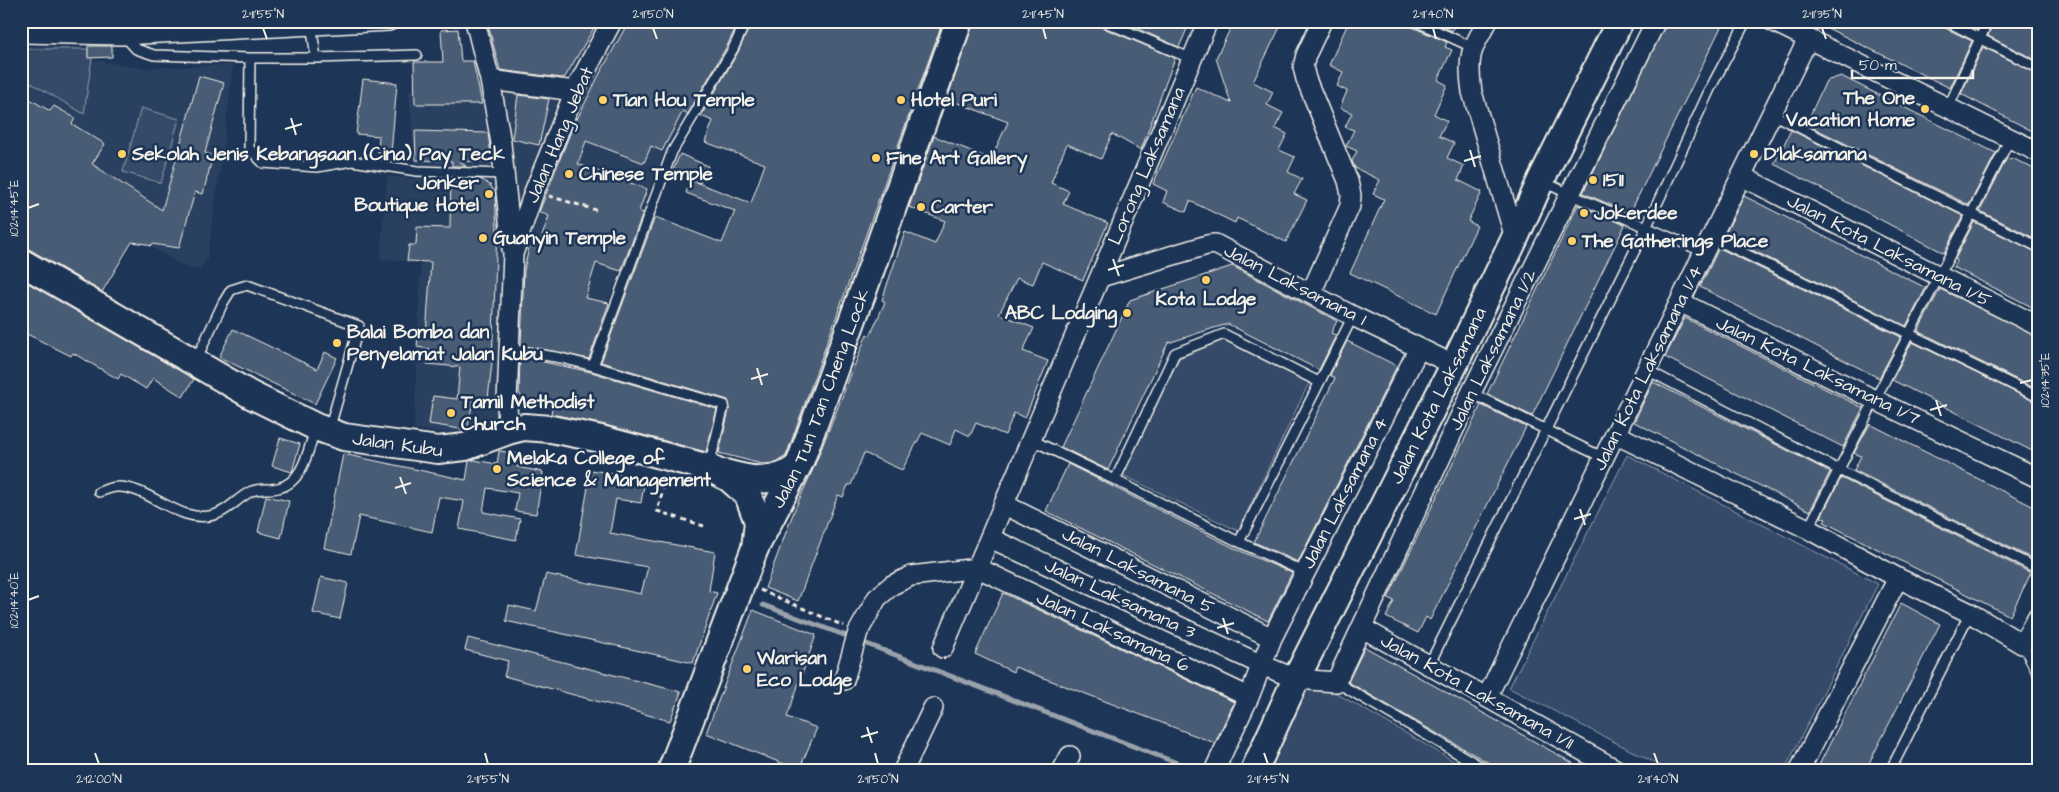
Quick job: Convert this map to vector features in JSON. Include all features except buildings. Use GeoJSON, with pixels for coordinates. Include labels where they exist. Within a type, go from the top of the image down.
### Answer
{"type":"FeatureCollection","features":[{"type":"Feature","properties":{"kind":"street"},"geometry":{"type":"LineString","coordinates":[[475,21],[490,80],[501,143],[513,254]]}},
{"type":"Feature","properties":{"kind":"street","name":"Jalan Hang Jebat"},"geometry":{"type":"LineString","coordinates":[[508,431],[508,349],[513,254],[534,192],[575,91],[612,21]]}},
{"type":"Feature","properties":{"kind":"street","name":"Jalan Tun Tan Cheng Lock"},"geometry":{"type":"LineString","coordinates":[[671,771],[755,548],[800,462],[959,21]]}},
{"type":"Feature","properties":{"kind":"street","name":"Lorong Laksamana"},"geometry":{"type":"LineString","coordinates":[[943,648],[1208,21]]}},
{"type":"Feature","properties":{"kind":"street"},"geometry":{"type":"LineString","coordinates":[[1311,293],[1350,206],[1351,195],[1348,182],[1306,80],[1303,67],[1306,55],[1322,21]]}},
{"type":"Feature","properties":{"kind":"street"},"geometry":{"type":"LineString","coordinates":[[1488,21],[1472,47],[1470,73],[1472,92],[1516,238]]}},
{"type":"Feature","properties":{"kind":"street","name":"Jalan Kota Laksamana"},"geometry":{"type":"LineString","coordinates":[[1254,771],[1296,679],[1454,365],[1516,238],[1541,180],[1620,21]]}},
{"type":"Feature","properties":{"kind":"street","name":"Jalan Laksamana 1/2"},"geometry":{"type":"LineString","coordinates":[[1336,682],[1471,393],[1656,21]]}},
{"type":"Feature","properties":{"kind":"street"},"geometry":{"type":"LineString","coordinates":[[1772,21],[2038,152]]}},
{"type":"Feature","properties":{"kind":"street"},"geometry":{"type":"LineString","coordinates":[[21,33],[120,28],[385,22]]}},
{"type":"Feature","properties":{"kind":"street","name":"Jalan Kota Laksamana 1/4"},"geometry":{"type":"LineString","coordinates":[[1487,698],[1808,39]]}},
{"type":"Feature","properties":{"kind":"street"},"geometry":{"type":"LineString","coordinates":[[490,80],[575,91]]}},
{"type":"Feature","properties":{"kind":"street","name":"Jalan Kota Laksamana 1/5"},"geometry":{"type":"LineString","coordinates":[[1741,176],[2038,326]]}},
{"type":"Feature","properties":{"kind":"street","name":"Jalan Laksamana 1"},"geometry":{"type":"LineString","coordinates":[[1101,277],[1207,245],[1216,244],[1353,316],[1454,365]]}},
{"type":"Feature","properties":{"kind":"street","name":"Jalan Kubu"},"geometry":{"type":"LineString","coordinates":[[21,262],[251,395],[322,429],[344,436],[438,450],[464,447],[524,427],[551,429],[601,439],[713,470],[740,486],[748,495],[758,522],[755,548]]}},
{"type":"Feature","properties":{"kind":"street","name":"Jalan Kota Laksamana 1/7"},"geometry":{"type":"LineString","coordinates":[[1680,302],[1875,400],[2038,478]]}},
{"type":"Feature","properties":{"kind":"street","name":"Jalan Laksamana 4"},"geometry":{"type":"LineString","coordinates":[[1214,771],[1249,697],[1272,638],[1419,348]]}},
{"type":"Feature","properties":{"kind":"street"},"geometry":{"type":"LineString","coordinates":[[1615,434],[1808,529],[1898,578],[1970,613],[2022,644],[2038,616]]}},
{"type":"Feature","properties":{"kind":"street"},"geometry":{"type":"LineString","coordinates":[[713,470],[737,477],[767,480],[779,479],[796,468]]}},
{"type":"Feature","properties":{"kind":"street","name":"Jalan Laksamana 5"},"geometry":{"type":"LineString","coordinates":[[1005,505],[1272,638]]}},
{"type":"Feature","properties":{"kind":"street","name":"Jalan Laksamana 3"},"geometry":{"type":"LineString","coordinates":[[990,538],[1262,665],[1296,679],[1336,682]]}},
{"type":"Feature","properties":{"kind":"street"},"geometry":{"type":"LineString","coordinates":[[844,680],[858,632],[877,598],[892,585],[911,576],[978,568]]}},
{"type":"Feature","properties":{"kind":"street","name":"Jalan Laksamana 6"},"geometry":{"type":"LineString","coordinates":[[978,568],[1249,697]]}},
{"type":"Feature","properties":{"kind":"street"},"geometry":{"type":"LineString","coordinates":[[1799,771],[1898,578]]}},
{"type":"Feature","properties":{"kind":"street","name":"Jalan Kota Laksamana 1/11"},"geometry":{"type":"LineString","coordinates":[[1362,628],[1619,771]]}},
{"type":"Feature","properties":{"kind":"street"},"geometry":{"type":"LineString","coordinates":[[903,771],[933,708]]}},
{"type":"Feature","properties":{"kind":"lane"},"geometry":{"type":"LineString","coordinates":[[593,366],[672,152],[734,48],[746,21]]}},
{"type":"Feature","properties":{"kind":"lane"},"geometry":{"type":"LineString","coordinates":[[1103,21],[1192,59],[1215,21]]}},
{"type":"Feature","properties":{"kind":"lane"},"geometry":{"type":"LineString","coordinates":[[1415,21],[1472,47]]}},
{"type":"Feature","properties":{"kind":"lane"},"geometry":{"type":"LineString","coordinates":[[1428,665],[1646,228],[1710,88],[1746,21]]}},
{"type":"Feature","properties":{"kind":"lane"},"geometry":{"type":"LineString","coordinates":[[1946,21],[2038,68]]}},
{"type":"Feature","properties":{"kind":"lane"},"geometry":{"type":"LineString","coordinates":[[1948,108],[1988,21]]}},
{"type":"Feature","properties":{"kind":"lane"},"geometry":{"type":"LineString","coordinates":[[312,24],[316,58]]}},
{"type":"Feature","properties":{"kind":"lane"},"geometry":{"type":"LineString","coordinates":[[120,28],[136,49],[154,55],[250,58],[417,55]]}},
{"type":"Feature","properties":{"kind":"lane"},"geometry":{"type":"LineString","coordinates":[[250,58],[249,148],[263,163],[317,167],[352,161],[417,171],[504,174]]}},
{"type":"Feature","properties":{"kind":"lane"},"geometry":{"type":"LineString","coordinates":[[1772,114],[2038,247]]}},
{"type":"Feature","properties":{"kind":"lane"},"geometry":{"type":"LineString","coordinates":[[1808,529],[2010,139]]}},
{"type":"Feature","properties":{"kind":"lane"},"geometry":{"type":"LineString","coordinates":[[1541,180],[1646,228],[1708,245],[1909,334],[2038,397]]}},
{"type":"Feature","properties":{"kind":"lane"},"geometry":{"type":"LineString","coordinates":[[99,492],[115,487],[131,488],[180,511],[197,516],[214,516],[228,508],[243,495],[259,488],[279,488],[293,481],[301,470],[322,429],[359,326],[247,286],[231,290],[195,362]]}},
{"type":"Feature","properties":{"kind":"lane"},"geometry":{"type":"LineString","coordinates":[[1240,542],[1353,316]]}},
{"type":"Feature","properties":{"kind":"lane"},"geometry":{"type":"LineString","coordinates":[[1115,480],[1175,353],[1224,334],[1319,382]]}},
{"type":"Feature","properties":{"kind":"lane"},"geometry":{"type":"LineString","coordinates":[[508,349],[561,358],[593,366],[724,405],[713,470]]}},
{"type":"Feature","properties":{"kind":"lane"},"geometry":{"type":"LineString","coordinates":[[1647,370],[1839,470],[2038,569]]}},
{"type":"Feature","properties":{"kind":"lane"},"geometry":{"type":"LineString","coordinates":[[1471,393],[1604,458]]}},
{"type":"Feature","properties":{"kind":"lane"},"geometry":{"type":"LineString","coordinates":[[1032,440],[1304,572]]}},
{"type":"Feature","properties":{"kind":"lane"},"geometry":{"type":"LineString","coordinates":[[1890,771],[1970,613]]}},
{"type":"Feature","properties":{"kind":"lane"},"geometry":{"type":"LineString","coordinates":[[2022,644],[2038,674]]}},
{"type":"Feature","properties":{"kind":"lane"},"geometry":{"type":"LineString","coordinates":[[1336,682],[1488,771]]}},
{"type":"Feature","properties":{"kind":"path"},"geometry":{"type":"LineString","coordinates":[[534,192],[596,210]]}},
{"type":"Feature","properties":{"kind":"path"},"geometry":{"type":"LineString","coordinates":[[668,473],[657,511],[704,526]]}},
{"type":"Feature","properties":{"kind":"path"},"geometry":{"type":"LineString","coordinates":[[742,582],[858,632]]}},
{"type":"Feature","properties":{"kind":"shaded area"},"geometry":{"type":"Polygon","coordinates":[[[515,21],[740,21],[730,48],[666,146],[590,352],[513,336],[513,413],[470,436],[414,429],[421,262],[380,259],[387,176],[416,179],[409,90],[482,85],[499,72],[515,21]]]}},
{"type":"Feature","properties":{"kind":"shaded area","name":"Sekolah Jenis Kebangsaan (Cina) Pay Teck"},"geometry":{"type":"Polygon","coordinates":[[[21,46],[77,46],[87,59],[142,68],[233,65],[207,260],[200,268],[188,268],[171,259],[21,166],[21,46]]]}},
{"type":"Feature","properties":{"kind":"shaded area"},"geometry":{"type":"Polygon","coordinates":[[[21,49],[88,49],[88,57],[92,57],[84,114],[21,77],[21,49]]]}},
{"type":"Feature","properties":{"kind":"shaded area"},"geometry":{"type":"Polygon","coordinates":[[[141,108],[179,119],[161,183],[123,172],[141,108]]]}},
{"type":"Feature","properties":{"kind":"shaded area"},"geometry":{"type":"Polygon","coordinates":[[[1224,340],[1309,383],[1238,531],[1123,475],[1179,358],[1224,340]]]}},
{"type":"Feature","properties":{"kind":"shaded area"},"geometry":{"type":"Polygon","coordinates":[[[1627,455],[1878,584],[1784,771],[1671,771],[1509,688],[1627,455]]]}},
{"type":"Feature","properties":{"kind":"shaded area"},"geometry":{"type":"Polygon","coordinates":[[[1310,678],[1471,771],[1267,771],[1310,678]]]}},
{"type":"Feature","properties":{"kind":"waterway"},"geometry":{"type":"LineString","coordinates":[[763,605],[852,638]]}},
{"type":"Feature","properties":{"kind":"waterway"},"geometry":{"type":"LineString","coordinates":[[859,641],[1198,771]]}},
{"type":"Feature","properties":{"kind":"place","name":"Tian Hou Temple"},"geometry":{"type":"Point","coordinates":[603,100]}},
{"type":"Feature","properties":{"kind":"place","name":"Hotel Puri"},"geometry":{"type":"Point","coordinates":[901,100]}},
{"type":"Feature","properties":{"kind":"place","name":"The One Vacation Home"},"geometry":{"type":"Point","coordinates":[1925,109]}},
{"type":"Feature","properties":{"kind":"place","name":"Sekolah Jenis Kebangsaan (Cina) Pay Teck"},"geometry":{"type":"Point","coordinates":[122,154]}},
{"type":"Feature","properties":{"kind":"place","name":"D'laksamana"},"geometry":{"type":"Point","coordinates":[1754,154]}},
{"type":"Feature","properties":{"kind":"place","name":"Fine Art Gallery"},"geometry":{"type":"Point","coordinates":[876,158]}},
{"type":"Feature","properties":{"kind":"place","name":"Chinese Temple"},"geometry":{"type":"Point","coordinates":[569,174]}},
{"type":"Feature","properties":{"kind":"place","name":"1511"},"geometry":{"type":"Point","coordinates":[1593,180]}},
{"type":"Feature","properties":{"kind":"place","name":"Jonker Boutique Hotel"},"geometry":{"type":"Point","coordinates":[489,194]}},
{"type":"Feature","properties":{"kind":"place","name":"Carter"},"geometry":{"type":"Point","coordinates":[921,207]}},
{"type":"Feature","properties":{"kind":"place","name":"Jokerdee"},"geometry":{"type":"Point","coordinates":[1584,213]}},
{"type":"Feature","properties":{"kind":"place","name":"Guanyin Temple"},"geometry":{"type":"Point","coordinates":[483,238]}},
{"type":"Feature","properties":{"kind":"place","name":"The Gatherings Place"},"geometry":{"type":"Point","coordinates":[1572,241]}},
{"type":"Feature","properties":{"kind":"place","name":"Kota Lodge"},"geometry":{"type":"Point","coordinates":[1206,280]}},
{"type":"Feature","properties":{"kind":"place","name":"ABC Lodging"},"geometry":{"type":"Point","coordinates":[1127,313]}},
{"type":"Feature","properties":{"kind":"place","name":"Balai Bomba dan Penyelamat Jalan Kubu"},"geometry":{"type":"Point","coordinates":[337,343]}},
{"type":"Feature","properties":{"kind":"place","name":"Tamil Methodist Church"},"geometry":{"type":"Point","coordinates":[451,413]}},
{"type":"Feature","properties":{"kind":"place","name":"Melaka College of Science & Management"},"geometry":{"type":"Point","coordinates":[497,469]}},
{"type":"Feature","properties":{"kind":"place","name":"Warisan Eco Lodge"},"geometry":{"type":"Point","coordinates":[747,669]}}]}
